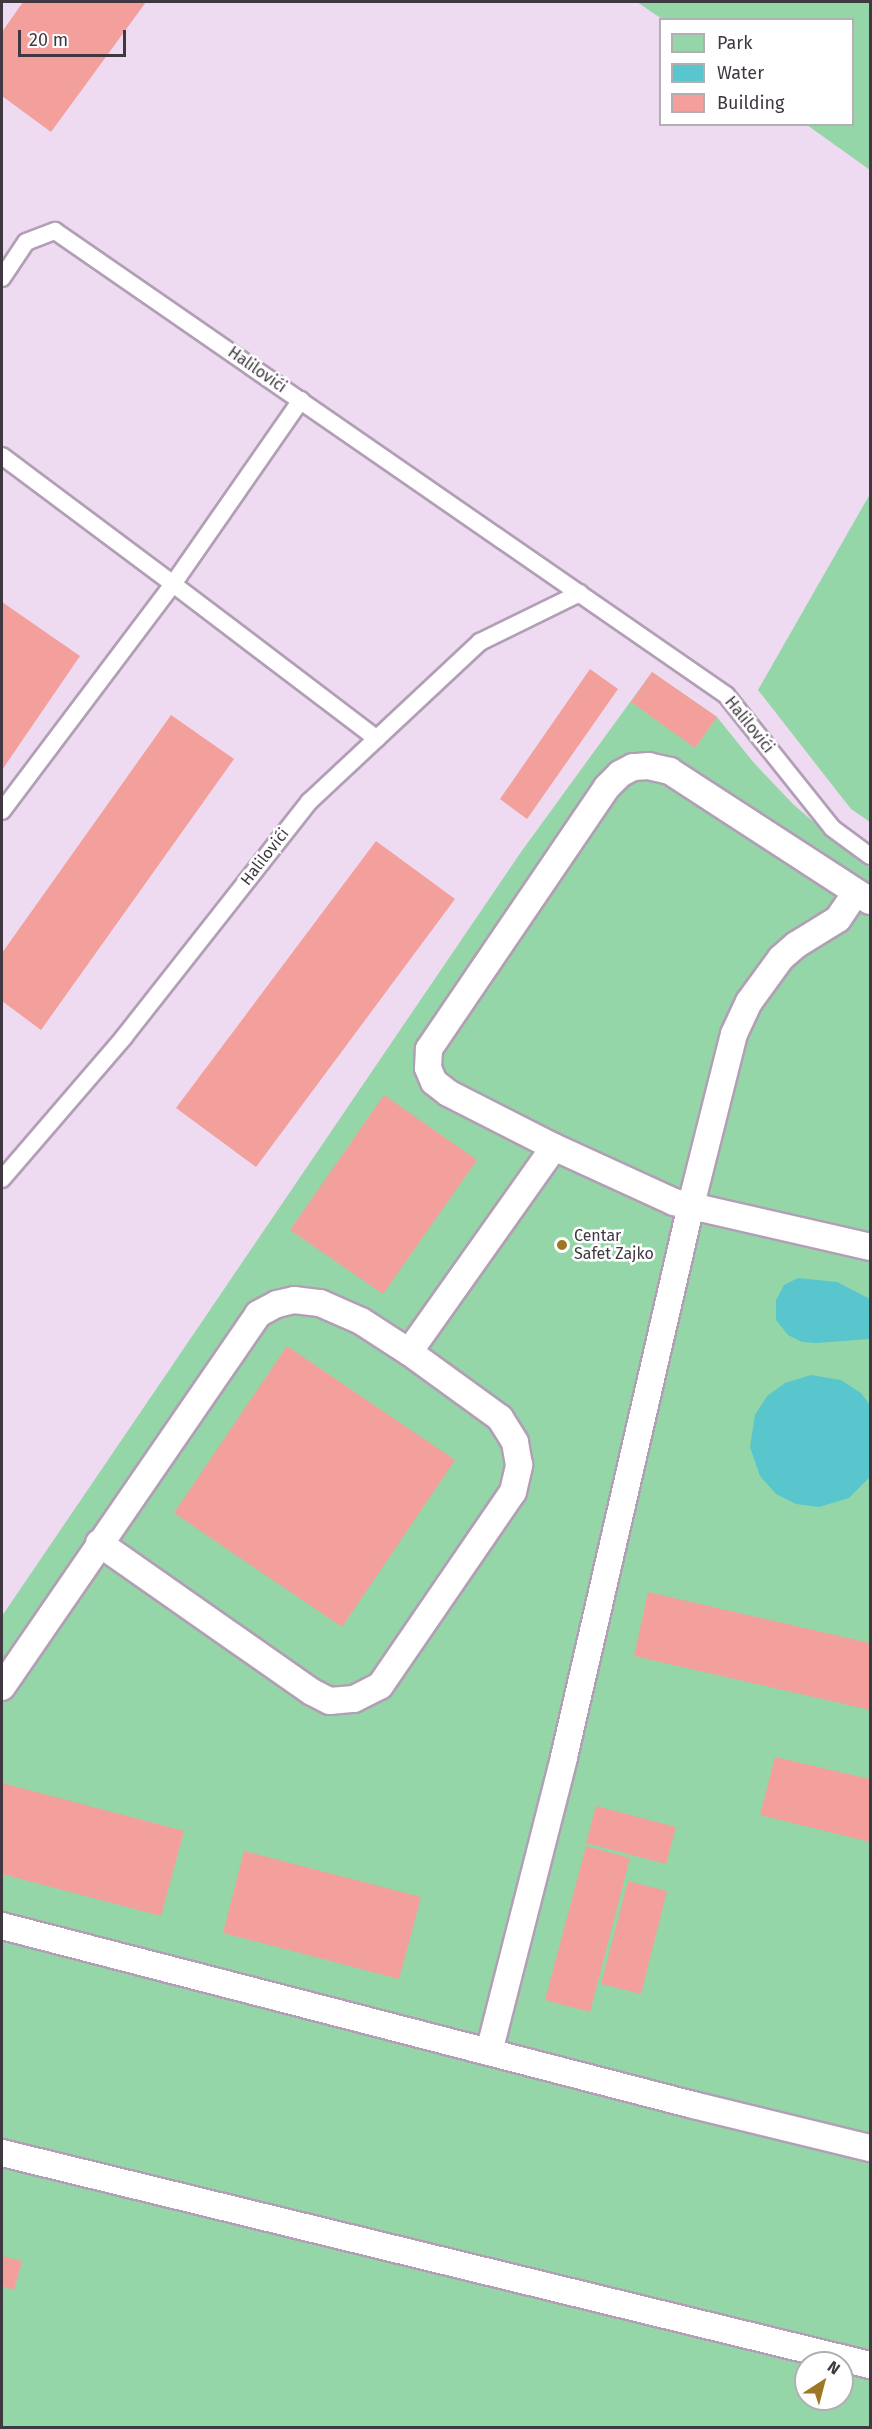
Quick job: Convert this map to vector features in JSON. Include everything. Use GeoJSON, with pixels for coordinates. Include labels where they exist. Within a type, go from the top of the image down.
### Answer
{"type":"FeatureCollection","features":[{"type":"Feature","properties":{"kind":"street"},"geometry":{"type":"LineString","coordinates":[[489,2052],[564,1757],[691,1205],[734,1034],[749,1002],[781,958],[796,945],[838,919],[863,896],[670,771],[649,766],[633,766],[620,774],[607,787],[429,1048],[428,1068],[434,1082],[448,1093],[554,1147],[674,1202],[691,1205],[870,1247]]}},
{"type":"Feature","properties":{"kind":"street"},"geometry":{"type":"LineString","coordinates":[[409,1352],[554,1147]]}},
{"type":"Feature","properties":{"kind":"street"},"geometry":{"type":"LineString","coordinates":[[2,1687],[99,1543],[258,1314],[277,1304],[294,1300],[320,1303],[361,1320],[500,1418],[514,1442],[519,1465],[513,1492],[380,1686],[354,1699],[330,1701],[312,1692],[99,1543]]}},
{"type":"Feature","properties":{"kind":"street"},"geometry":{"type":"LineString","coordinates":[[2,1927],[870,2148]]}},
{"type":"Feature","properties":{"kind":"street"},"geometry":{"type":"LineString","coordinates":[[2,2153],[870,2365]]}},
{"type":"Feature","properties":{"kind":"lane","name":"Halilovići"},"geometry":{"type":"LineString","coordinates":[[2,278],[27,242],[55,231],[726,695],[832,828],[870,856]]}},
{"type":"Feature","properties":{"kind":"lane"},"geometry":{"type":"LineString","coordinates":[[2,811],[173,584],[301,400]]}},
{"type":"Feature","properties":{"kind":"lane"},"geometry":{"type":"LineString","coordinates":[[2,456],[377,739]]}},
{"type":"Feature","properties":{"kind":"lane","name":"Halilovići"},"geometry":{"type":"LineString","coordinates":[[2,1179],[124,1037],[309,802],[480,642],[580,592]]}},
{"type":"Feature","properties":{"kind":"green space"},"geometry":{"type":"Polygon","coordinates":[[[637,2],[870,2],[870,170],[808,126],[854,126],[854,18],[661,18],[637,2]]]}},
{"type":"Feature","properties":{"kind":"green space"},"geometry":{"type":"Polygon","coordinates":[[[870,494],[870,822],[851,809],[758,690],[870,494]]]}},
{"type":"Feature","properties":{"kind":"green space","name":"Centar Safet Zajko"},"geometry":{"type":"Polygon","coordinates":[[[652,672],[717,717],[754,763],[793,804],[870,868],[870,2427],[2,2427],[2,1616],[521,852],[652,672]]]}},
{"type":"Feature","properties":{"kind":"water"},"geometry":{"type":"Polygon","coordinates":[[[798,1278],[837,1282],[870,1299],[870,1339],[817,1343],[802,1342],[788,1335],[776,1320],[776,1300],[784,1285],[798,1278]]]}},
{"type":"Feature","properties":{"kind":"water"},"geometry":{"type":"Polygon","coordinates":[[[811,1375],[841,1380],[861,1393],[870,1405],[870,1477],[849,1498],[819,1507],[796,1504],[776,1494],[760,1476],[750,1447],[755,1415],[767,1396],[785,1383],[811,1375]]]}},
{"type":"Feature","properties":{"kind":"building"},"geometry":{"type":"Polygon","coordinates":[[[23,2],[146,2],[51,132],[2,96],[2,32],[23,2]]]}},
{"type":"Feature","properties":{"kind":"building"},"geometry":{"type":"Polygon","coordinates":[[[2,602],[80,656],[2,770],[2,602]]]}},
{"type":"Feature","properties":{"kind":"building"},"geometry":{"type":"Polygon","coordinates":[[[590,669],[618,689],[527,819],[500,799],[590,669]]]}},
{"type":"Feature","properties":{"kind":"building"},"geometry":{"type":"Polygon","coordinates":[[[652,672],[717,717],[695,748],[631,702],[652,672]]]}},
{"type":"Feature","properties":{"kind":"building"},"geometry":{"type":"Polygon","coordinates":[[[171,715],[234,759],[41,1030],[2,1001],[2,953],[171,715]]]}},
{"type":"Feature","properties":{"kind":"building"},"geometry":{"type":"Polygon","coordinates":[[[376,841],[455,899],[256,1167],[176,1108],[376,841]]]}},
{"type":"Feature","properties":{"kind":"building"},"geometry":{"type":"Polygon","coordinates":[[[384,1095],[477,1160],[383,1294],[290,1230],[384,1095]]]}},
{"type":"Feature","properties":{"kind":"building"},"geometry":{"type":"Polygon","coordinates":[[[287,1346],[455,1460],[342,1627],[174,1513],[287,1346]]]}},
{"type":"Feature","properties":{"kind":"building"},"geometry":{"type":"Polygon","coordinates":[[[648,1592],[870,1643],[870,1710],[634,1656],[648,1592]]]}},
{"type":"Feature","properties":{"kind":"building"},"geometry":{"type":"Polygon","coordinates":[[[775,1757],[870,1779],[870,1842],[760,1815],[775,1757]]]}},
{"type":"Feature","properties":{"kind":"building"},"geometry":{"type":"Polygon","coordinates":[[[2,1783],[184,1831],[161,1916],[2,1874],[2,1783]]]}},
{"type":"Feature","properties":{"kind":"building"},"geometry":{"type":"Polygon","coordinates":[[[596,1806],[676,1827],[666,1864],[586,1843],[596,1806]]]}},
{"type":"Feature","properties":{"kind":"building"},"geometry":{"type":"Polygon","coordinates":[[[586,1846],[630,1858],[590,2012],[545,2000],[586,1846]]]}},
{"type":"Feature","properties":{"kind":"building"},"geometry":{"type":"Polygon","coordinates":[[[244,1851],[421,1897],[399,1979],[223,1933],[244,1851]]]}},
{"type":"Feature","properties":{"kind":"building"},"geometry":{"type":"Polygon","coordinates":[[[628,1881],[667,1891],[641,1994],[601,1984],[628,1881]]]}},
{"type":"Feature","properties":{"kind":"building"},"geometry":{"type":"Polygon","coordinates":[[[2,2256],[22,2261],[14,2290],[2,2286],[2,2256]]]}},
{"type":"Feature","properties":{"kind":"place","name":"Centar Safet Zajko"},"geometry":{"type":"Point","coordinates":[562,1245]}}]}
